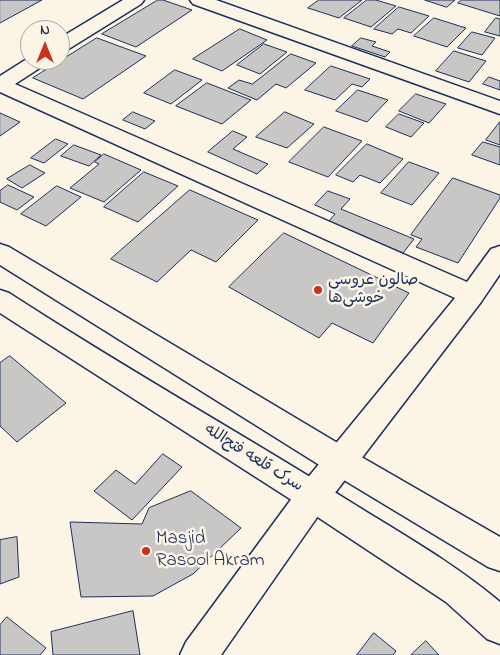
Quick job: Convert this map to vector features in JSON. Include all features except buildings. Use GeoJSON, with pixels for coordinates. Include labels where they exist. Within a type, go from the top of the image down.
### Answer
{"type":"FeatureCollection","features":[{"type":"Feature","properties":{"kind":"street"},"geometry":{"type":"LineString","coordinates":[[199,0],[500,108]]}},
{"type":"Feature","properties":{"kind":"street"},"geometry":{"type":"LineString","coordinates":[[70,39],[122,2]]}},
{"type":"Feature","properties":{"kind":"street"},"geometry":{"type":"LineString","coordinates":[[0,85],[23,70]]}},
{"type":"Feature","properties":{"kind":"street"},"geometry":{"type":"LineString","coordinates":[[0,85],[472,295]]}},
{"type":"Feature","properties":{"kind":"street"},"geometry":{"type":"LineString","coordinates":[[0,253],[500,555]]}},
{"type":"Feature","properties":{"kind":"street"},"geometry":{"type":"LineString","coordinates":[[198,655],[340,460],[472,295],[500,255]]}},
{"type":"Feature","properties":{"kind":"street","name":"سرک قلعه فتح‌الله"},"geometry":{"type":"LineString","coordinates":[[0,300],[51,334],[313,496],[459,590],[500,626]]}},
{"type":"Feature","properties":{"kind":"place","name":"صالون عروسی خوشی‌ها"},"geometry":{"type":"Point","coordinates":[318,290]}},
{"type":"Feature","properties":{"kind":"place","name":"Masjid Rasool Akram"},"geometry":{"type":"Point","coordinates":[146,551]}}]}
